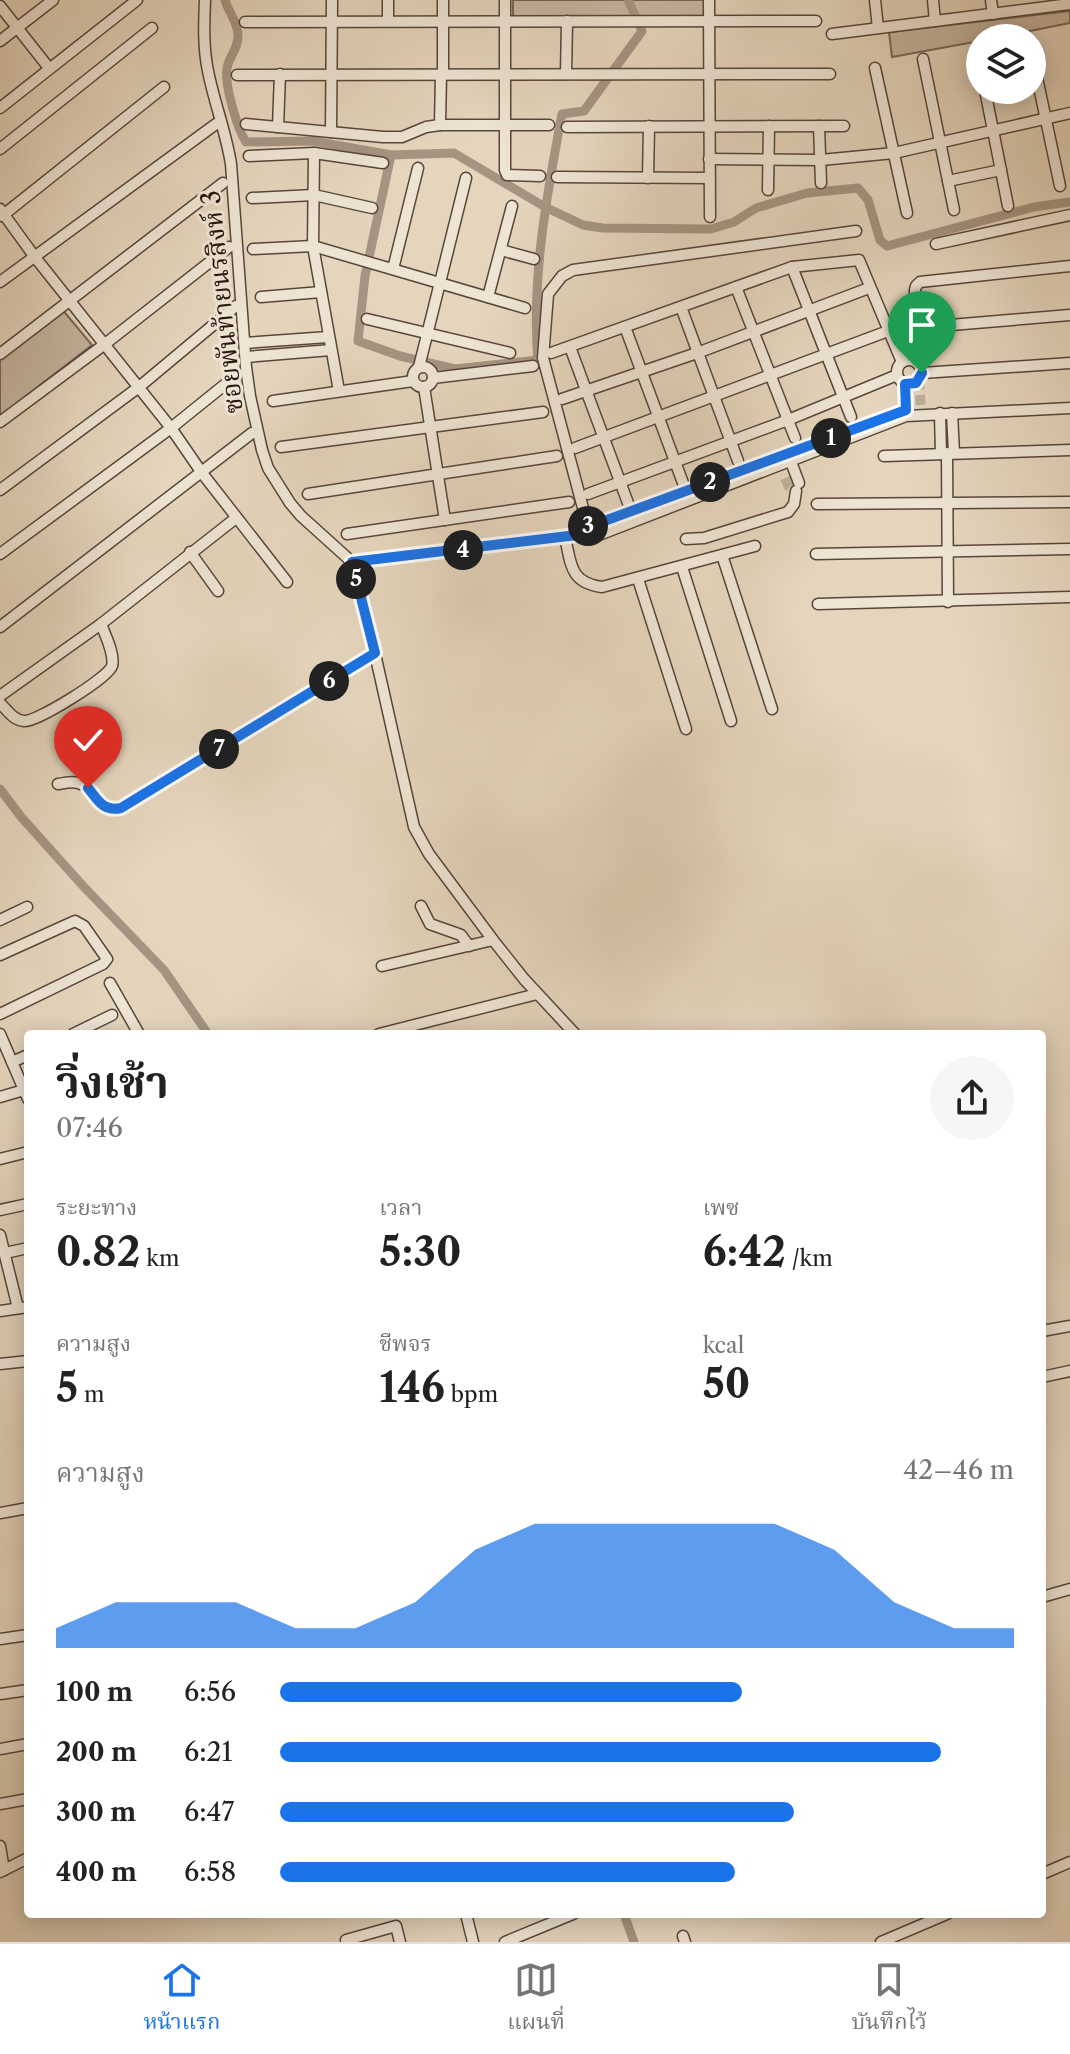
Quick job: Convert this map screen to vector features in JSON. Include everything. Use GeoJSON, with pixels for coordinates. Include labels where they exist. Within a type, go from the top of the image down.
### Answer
{"type":"FeatureCollection","features":[{"type":"Feature","properties":{"kind":"street"},"geometry":{"type":"LineString","coordinates":[[0,41],[53,0]]}},
{"type":"Feature","properties":{"kind":"street"},"geometry":{"type":"LineString","coordinates":[[0,108],[136,0]]}},
{"type":"Feature","properties":{"kind":"street","name":"ซอยพันท้ายนรสิงห์ 3"},"geometry":{"type":"LineString","coordinates":[[205,0],[204,42],[208,74],[231,164],[253,413],[268,468],[282,491],[301,516],[352,562]]}},
{"type":"Feature","properties":{"kind":"street"},"geometry":{"type":"LineString","coordinates":[[331,132],[332,0]]}},
{"type":"Feature","properties":{"kind":"street"},"geometry":{"type":"LineString","coordinates":[[388,0],[388,21]]}},
{"type":"Feature","properties":{"kind":"street"},"geometry":{"type":"LineString","coordinates":[[440,125],[443,0]]}},
{"type":"Feature","properties":{"kind":"street"},"geometry":{"type":"LineString","coordinates":[[505,0],[505,170],[507,175],[540,176]]}},
{"type":"Feature","properties":{"kind":"street"},"geometry":{"type":"LineString","coordinates":[[709,0],[710,217]]}},
{"type":"Feature","properties":{"kind":"street"},"geometry":{"type":"LineString","coordinates":[[875,0],[878,28]]}},
{"type":"Feature","properties":{"kind":"street"},"geometry":{"type":"LineString","coordinates":[[933,0],[935,21]]}},
{"type":"Feature","properties":{"kind":"street"},"geometry":{"type":"LineString","coordinates":[[991,0],[993,14]]}},
{"type":"Feature","properties":{"kind":"street"},"geometry":{"type":"LineString","coordinates":[[832,34],[1048,4],[1070,4]]}},
{"type":"Feature","properties":{"kind":"street"},"geometry":{"type":"LineString","coordinates":[[0,6],[49,68]]}},
{"type":"Feature","properties":{"kind":"street"},"geometry":{"type":"LineString","coordinates":[[566,74],[567,21]]}},
{"type":"Feature","properties":{"kind":"street"},"geometry":{"type":"LineString","coordinates":[[245,22],[816,21]]}},
{"type":"Feature","properties":{"kind":"street"},"geometry":{"type":"LineString","coordinates":[[0,149],[152,28]]}},
{"type":"Feature","properties":{"kind":"street"},"geometry":{"type":"LineString","coordinates":[[923,59],[954,210]]}},
{"type":"Feature","properties":{"kind":"street"},"geometry":{"type":"LineString","coordinates":[[875,68],[907,213]]}},
{"type":"Feature","properties":{"kind":"street"},"geometry":{"type":"LineString","coordinates":[[278,127],[280,74]]}},
{"type":"Feature","properties":{"kind":"street"},"geometry":{"type":"LineString","coordinates":[[237,75],[830,74]]}},
{"type":"Feature","properties":{"kind":"street"},"geometry":{"type":"LineString","coordinates":[[164,87],[1,214],[171,428],[287,582]]}},
{"type":"Feature","properties":{"kind":"street"},"geometry":{"type":"LineString","coordinates":[[988,104],[1008,206]]}},
{"type":"Feature","properties":{"kind":"street"},"geometry":{"type":"LineString","coordinates":[[1043,104],[1060,186]]}},
{"type":"Feature","properties":{"kind":"street"},"geometry":{"type":"LineString","coordinates":[[709,159],[821,160],[894,153],[1070,113]]}},
{"type":"Feature","properties":{"kind":"street"},"geometry":{"type":"LineString","coordinates":[[0,282],[216,124]]}},
{"type":"Feature","properties":{"kind":"street"},"geometry":{"type":"LineString","coordinates":[[246,124],[354,136],[402,137],[440,125],[549,125]]}},
{"type":"Feature","properties":{"kind":"street"},"geometry":{"type":"LineString","coordinates":[[648,178],[649,126]]}},
{"type":"Feature","properties":{"kind":"street"},"geometry":{"type":"LineString","coordinates":[[768,190],[769,126]]}},
{"type":"Feature","properties":{"kind":"street"},"geometry":{"type":"LineString","coordinates":[[819,126],[821,183]]}},
{"type":"Feature","properties":{"kind":"street"},"geometry":{"type":"LineString","coordinates":[[567,127],[844,126]]}},
{"type":"Feature","properties":{"kind":"street"},"geometry":{"type":"LineString","coordinates":[[249,156],[314,153],[383,163]]}},
{"type":"Feature","properties":{"kind":"street"},"geometry":{"type":"LineString","coordinates":[[314,153],[313,246],[339,391]]}},
{"type":"Feature","properties":{"kind":"street"},"geometry":{"type":"LineString","coordinates":[[393,269],[418,168]]}},
{"type":"Feature","properties":{"kind":"street"},"geometry":{"type":"LineString","coordinates":[[948,181],[1001,170]]}},
{"type":"Feature","properties":{"kind":"street"},"geometry":{"type":"LineString","coordinates":[[557,177],[709,178]]}},
{"type":"Feature","properties":{"kind":"street"},"geometry":{"type":"LineString","coordinates":[[413,381],[466,178]]}},
{"type":"Feature","properties":{"kind":"street"},"geometry":{"type":"LineString","coordinates":[[0,354],[223,183]]}},
{"type":"Feature","properties":{"kind":"street"},"geometry":{"type":"LineString","coordinates":[[252,198],[314,195],[372,208]]}},
{"type":"Feature","properties":{"kind":"street"},"geometry":{"type":"LineString","coordinates":[[488,297],[512,206]]}},
{"type":"Feature","properties":{"kind":"street"},"geometry":{"type":"LineString","coordinates":[[936,244],[1070,215]]}},
{"type":"Feature","properties":{"kind":"street"},"geometry":{"type":"LineString","coordinates":[[590,532],[543,358],[548,294],[562,276],[573,270],[856,231]]}},
{"type":"Feature","properties":{"kind":"street"},"geometry":{"type":"LineString","coordinates":[[253,249],[313,246],[525,308]]}},
{"type":"Feature","properties":{"kind":"street"},"geometry":{"type":"LineString","coordinates":[[0,422],[229,247]]}},
{"type":"Feature","properties":{"kind":"street"},"geometry":{"type":"LineString","coordinates":[[501,250],[534,259]]}},
{"type":"Feature","properties":{"kind":"street"},"geometry":{"type":"LineString","coordinates":[[551,353],[792,267],[859,260],[888,331],[908,361],[920,366],[922,373],[916,383],[901,380],[843,398],[588,494]]}},
{"type":"Feature","properties":{"kind":"street"},"geometry":{"type":"LineString","coordinates":[[906,410],[898,368],[908,361],[915,328],[915,290],[920,282],[1070,266]]}},
{"type":"Feature","properties":{"kind":"street"},"geometry":{"type":"LineString","coordinates":[[792,267],[851,417]]}},
{"type":"Feature","properties":{"kind":"street"},"geometry":{"type":"LineString","coordinates":[[736,287],[795,438]]}},
{"type":"Feature","properties":{"kind":"street"},"geometry":{"type":"LineString","coordinates":[[562,399],[697,353],[869,288]]}},
{"type":"Feature","properties":{"kind":"street"},"geometry":{"type":"LineString","coordinates":[[261,297],[321,292]]}},
{"type":"Feature","properties":{"kind":"street"},"geometry":{"type":"LineString","coordinates":[[0,490],[139,387],[236,306]]}},
{"type":"Feature","properties":{"kind":"street"},"geometry":{"type":"LineString","coordinates":[[681,307],[738,461]]}},
{"type":"Feature","properties":{"kind":"street"},"geometry":{"type":"LineString","coordinates":[[915,328],[1070,315]]}},
{"type":"Feature","properties":{"kind":"street"},"geometry":{"type":"LineString","coordinates":[[367,319],[510,353]]}},
{"type":"Feature","properties":{"kind":"street"},"geometry":{"type":"LineString","coordinates":[[625,327],[683,483]]}},
{"type":"Feature","properties":{"kind":"street"},"geometry":{"type":"LineString","coordinates":[[575,448],[888,331]]}},
{"type":"Feature","properties":{"kind":"street"},"geometry":{"type":"LineString","coordinates":[[245,343],[328,337]]}},
{"type":"Feature","properties":{"kind":"street"},"geometry":{"type":"LineString","coordinates":[[570,347],[628,503]]}},
{"type":"Feature","properties":{"kind":"street"},"geometry":{"type":"LineString","coordinates":[[246,357],[331,350]]}},
{"type":"Feature","properties":{"kind":"street"},"geometry":{"type":"LineString","coordinates":[[922,373],[1070,363]]}},
{"type":"Feature","properties":{"kind":"street"},"geometry":{"type":"LineString","coordinates":[[433,378],[533,366]]}},
{"type":"Feature","properties":{"kind":"street"},"geometry":{"type":"LineString","coordinates":[[419,367],[429,369],[433,378]]}},
{"type":"Feature","properties":{"kind":"street"},"geometry":{"type":"LineString","coordinates":[[0,554],[171,428],[238,374]]}},
{"type":"Feature","properties":{"kind":"street"},"geometry":{"type":"LineString","coordinates":[[273,401],[413,381],[424,387],[433,378]]}},
{"type":"Feature","properties":{"kind":"street"},"geometry":{"type":"LineString","coordinates":[[424,387],[445,520]]}},
{"type":"Feature","properties":{"kind":"street"},"geometry":{"type":"LineString","coordinates":[[590,532],[906,410],[1070,402]]}},
{"type":"Feature","properties":{"kind":"street"},"geometry":{"type":"LineString","coordinates":[[571,1030],[493,940],[429,854],[414,827],[352,562],[590,532],[786,464],[906,416],[1070,408]]}},
{"type":"Feature","properties":{"kind":"street"},"geometry":{"type":"LineString","coordinates":[[281,447],[543,412]]}},
{"type":"Feature","properties":{"kind":"street"},"geometry":{"type":"LineString","coordinates":[[940,413],[947,453]]}},
{"type":"Feature","properties":{"kind":"street"},"geometry":{"type":"LineString","coordinates":[[948,602],[947,453],[952,413]]}},
{"type":"Feature","properties":{"kind":"street"},"geometry":{"type":"LineString","coordinates":[[0,627],[252,433]]}},
{"type":"Feature","properties":{"kind":"street"},"geometry":{"type":"LineString","coordinates":[[884,456],[1070,450]]}},
{"type":"Feature","properties":{"kind":"street"},"geometry":{"type":"LineString","coordinates":[[308,494],[557,456]]}},
{"type":"Feature","properties":{"kind":"street"},"geometry":{"type":"LineString","coordinates":[[785,478],[786,464]]}},
{"type":"Feature","properties":{"kind":"street"},"geometry":{"type":"LineString","coordinates":[[686,539],[704,538],[788,512],[794,504],[798,487],[786,464]]}},
{"type":"Feature","properties":{"kind":"street"},"geometry":{"type":"LineString","coordinates":[[347,534],[569,502]]}},
{"type":"Feature","properties":{"kind":"street"},"geometry":{"type":"LineString","coordinates":[[817,504],[1070,502]]}},
{"type":"Feature","properties":{"kind":"street"},"geometry":{"type":"LineString","coordinates":[[0,696],[101,624],[236,518]]}},
{"type":"Feature","properties":{"kind":"street"},"geometry":{"type":"LineString","coordinates":[[565,537],[573,574],[589,586],[602,587],[755,546]]}},
{"type":"Feature","properties":{"kind":"street"},"geometry":{"type":"LineString","coordinates":[[816,554],[1070,549]]}},
{"type":"Feature","properties":{"kind":"street"},"geometry":{"type":"LineString","coordinates":[[190,552],[218,591]]}},
{"type":"Feature","properties":{"kind":"street"},"geometry":{"type":"LineString","coordinates":[[722,555],[772,709]]}},
{"type":"Feature","properties":{"kind":"street"},"geometry":{"type":"LineString","coordinates":[[682,567],[731,721]]}},
{"type":"Feature","properties":{"kind":"street"},"geometry":{"type":"LineString","coordinates":[[638,579],[686,729]]}},
{"type":"Feature","properties":{"kind":"street"},"geometry":{"type":"LineString","coordinates":[[818,604],[1070,597]]}},
{"type":"Feature","properties":{"kind":"street"},"geometry":{"type":"LineString","coordinates":[[0,703],[14,718],[31,721],[104,677],[112,665],[112,657],[101,624]]}},
{"type":"Feature","properties":{"kind":"street"},"geometry":{"type":"LineString","coordinates":[[58,784],[81,783],[103,806],[113,810],[121,808],[375,653]]}},
{"type":"Feature","properties":{"kind":"street"},"geometry":{"type":"LineString","coordinates":[[421,906],[430,924],[461,935],[469,946]]}},
{"type":"Feature","properties":{"kind":"street"},"geometry":{"type":"LineString","coordinates":[[0,920],[27,907]]}},
{"type":"Feature","properties":{"kind":"street"},"geometry":{"type":"LineString","coordinates":[[0,955],[75,921],[84,926],[107,959],[103,964],[0,1014]]}},
{"type":"Feature","properties":{"kind":"street"},"geometry":{"type":"LineString","coordinates":[[382,966],[493,940]]}},
{"type":"Feature","properties":{"kind":"street"},"geometry":{"type":"LineString","coordinates":[[110,983],[137,1030]]}},
{"type":"Feature","properties":{"kind":"street"},"geometry":{"type":"LineString","coordinates":[[395,1030],[537,994]]}},
{"type":"Feature","properties":{"kind":"street"},"geometry":{"type":"LineString","coordinates":[[81,1030],[112,1015]]}},
{"type":"Feature","properties":{"kind":"street"},"geometry":{"type":"LineString","coordinates":[[0,1034],[24,1090]]}},
{"type":"Feature","properties":{"kind":"street"},"geometry":{"type":"LineString","coordinates":[[12,1062],[24,1057]]}},
{"type":"Feature","properties":{"kind":"street"},"geometry":{"type":"LineString","coordinates":[[0,1097],[24,1095]]}},
{"type":"Feature","properties":{"kind":"street"},"geometry":{"type":"LineString","coordinates":[[0,1159],[24,1153]]}},
{"type":"Feature","properties":{"kind":"street"},"geometry":{"type":"LineString","coordinates":[[0,1210],[24,1205]]}},
{"type":"Feature","properties":{"kind":"street"},"geometry":{"type":"LineString","coordinates":[[0,1235],[23,1307],[0,1311]]}},
{"type":"Feature","properties":{"kind":"street"},"geometry":{"type":"LineString","coordinates":[[5,1253],[24,1249]]}},
{"type":"Feature","properties":{"kind":"street"},"geometry":{"type":"LineString","coordinates":[[1046,1330],[1070,1326]]}},
{"type":"Feature","properties":{"kind":"street"},"geometry":{"type":"LineString","coordinates":[[0,1364],[24,1361]]}},
{"type":"Feature","properties":{"kind":"street"},"geometry":{"type":"LineString","coordinates":[[1046,1376],[1070,1371]]}},
{"type":"Feature","properties":{"kind":"street"},"geometry":{"type":"LineString","coordinates":[[0,1513],[24,1509]]}},
{"type":"Feature","properties":{"kind":"street"},"geometry":{"type":"LineString","coordinates":[[1046,1596],[1070,1589]]}},
{"type":"Feature","properties":{"kind":"street"},"geometry":{"type":"LineString","coordinates":[[0,1639],[24,1636]]}},
{"type":"Feature","properties":{"kind":"street"},"geometry":{"type":"LineString","coordinates":[[0,1694],[24,1691]]}},
{"type":"Feature","properties":{"kind":"street"},"geometry":{"type":"LineString","coordinates":[[0,1749],[24,1745]]}},
{"type":"Feature","properties":{"kind":"street"},"geometry":{"type":"LineString","coordinates":[[0,1804],[24,1800]]}},
{"type":"Feature","properties":{"kind":"street"},"geometry":{"type":"LineString","coordinates":[[0,1846],[2,1871],[24,1860]]}},
{"type":"Feature","properties":{"kind":"street"},"geometry":{"type":"LineString","coordinates":[[1046,1872],[1070,1862]]}},
{"type":"Feature","properties":{"kind":"street"},"geometry":{"type":"LineString","coordinates":[[467,1918],[473,1942]]}},
{"type":"Feature","properties":{"kind":"street"},"geometry":{"type":"LineString","coordinates":[[505,1942],[563,1918]]}},
{"type":"Feature","properties":{"kind":"street"},"geometry":{"type":"LineString","coordinates":[[881,1942],[938,1918]]}},
{"type":"Feature","properties":{"kind":"street"},"geometry":{"type":"LineString","coordinates":[[346,1940],[396,1926],[400,1942]]}},
{"type":"Feature","properties":{"kind":"shaded area"},"geometry":{"type":"Polygon","coordinates":[[[513,0],[704,0],[704,18],[513,17],[513,0]]]}},
{"type":"Feature","properties":{"kind":"shaded area"},"geometry":{"type":"Polygon","coordinates":[[[1070,11],[1070,23],[1046,28],[1046,24],[966,24],[966,44],[892,57],[889,32],[1070,11]]]}},
{"type":"Feature","properties":{"kind":"shaded area"},"geometry":{"type":"Polygon","coordinates":[[[61,308],[92,345],[0,416],[0,355],[61,308]]]}},
{"type":"Feature","properties":{"kind":"waterway"},"geometry":{"type":"LineString","coordinates":[[225,0],[238,35],[228,64],[227,81],[235,115],[246,142],[313,141],[391,155],[454,153],[545,207],[583,225],[711,229],[734,222],[756,208],[807,193],[858,188],[868,200],[880,240],[887,246],[1034,207],[1070,202]]}},
{"type":"Feature","properties":{"kind":"waterway"},"geometry":{"type":"LineString","coordinates":[[391,155],[365,276],[358,341],[400,356],[455,369],[538,360],[539,268],[562,114],[584,111],[642,31],[628,0]]}},
{"type":"Feature","properties":{"kind":"waterway"},"geometry":{"type":"LineString","coordinates":[[0,789],[84,887],[164,970],[205,1030]]}},
{"type":"Feature","properties":{"kind":"waterway"},"geometry":{"type":"LineString","coordinates":[[625,1918],[634,1942]]}},
{"type":"Feature","properties":{"kind":"tunnel"},"geometry":{"type":"LineString","coordinates":[[919,380],[921,408]]}},
{"type":"Feature","properties":{"kind":"tunnel"},"geometry":{"type":"LineString","coordinates":[[785,478],[789,487],[796,491],[798,485]]}},
{"type":"Feature","properties":{"kind":"route"},"geometry":{"type":"LineString","coordinates":[[88,788],[103,806],[113,810],[121,808],[375,653],[352,562],[577,535],[588,527],[906,410],[905,384],[916,383],[922,373]]}}]}
